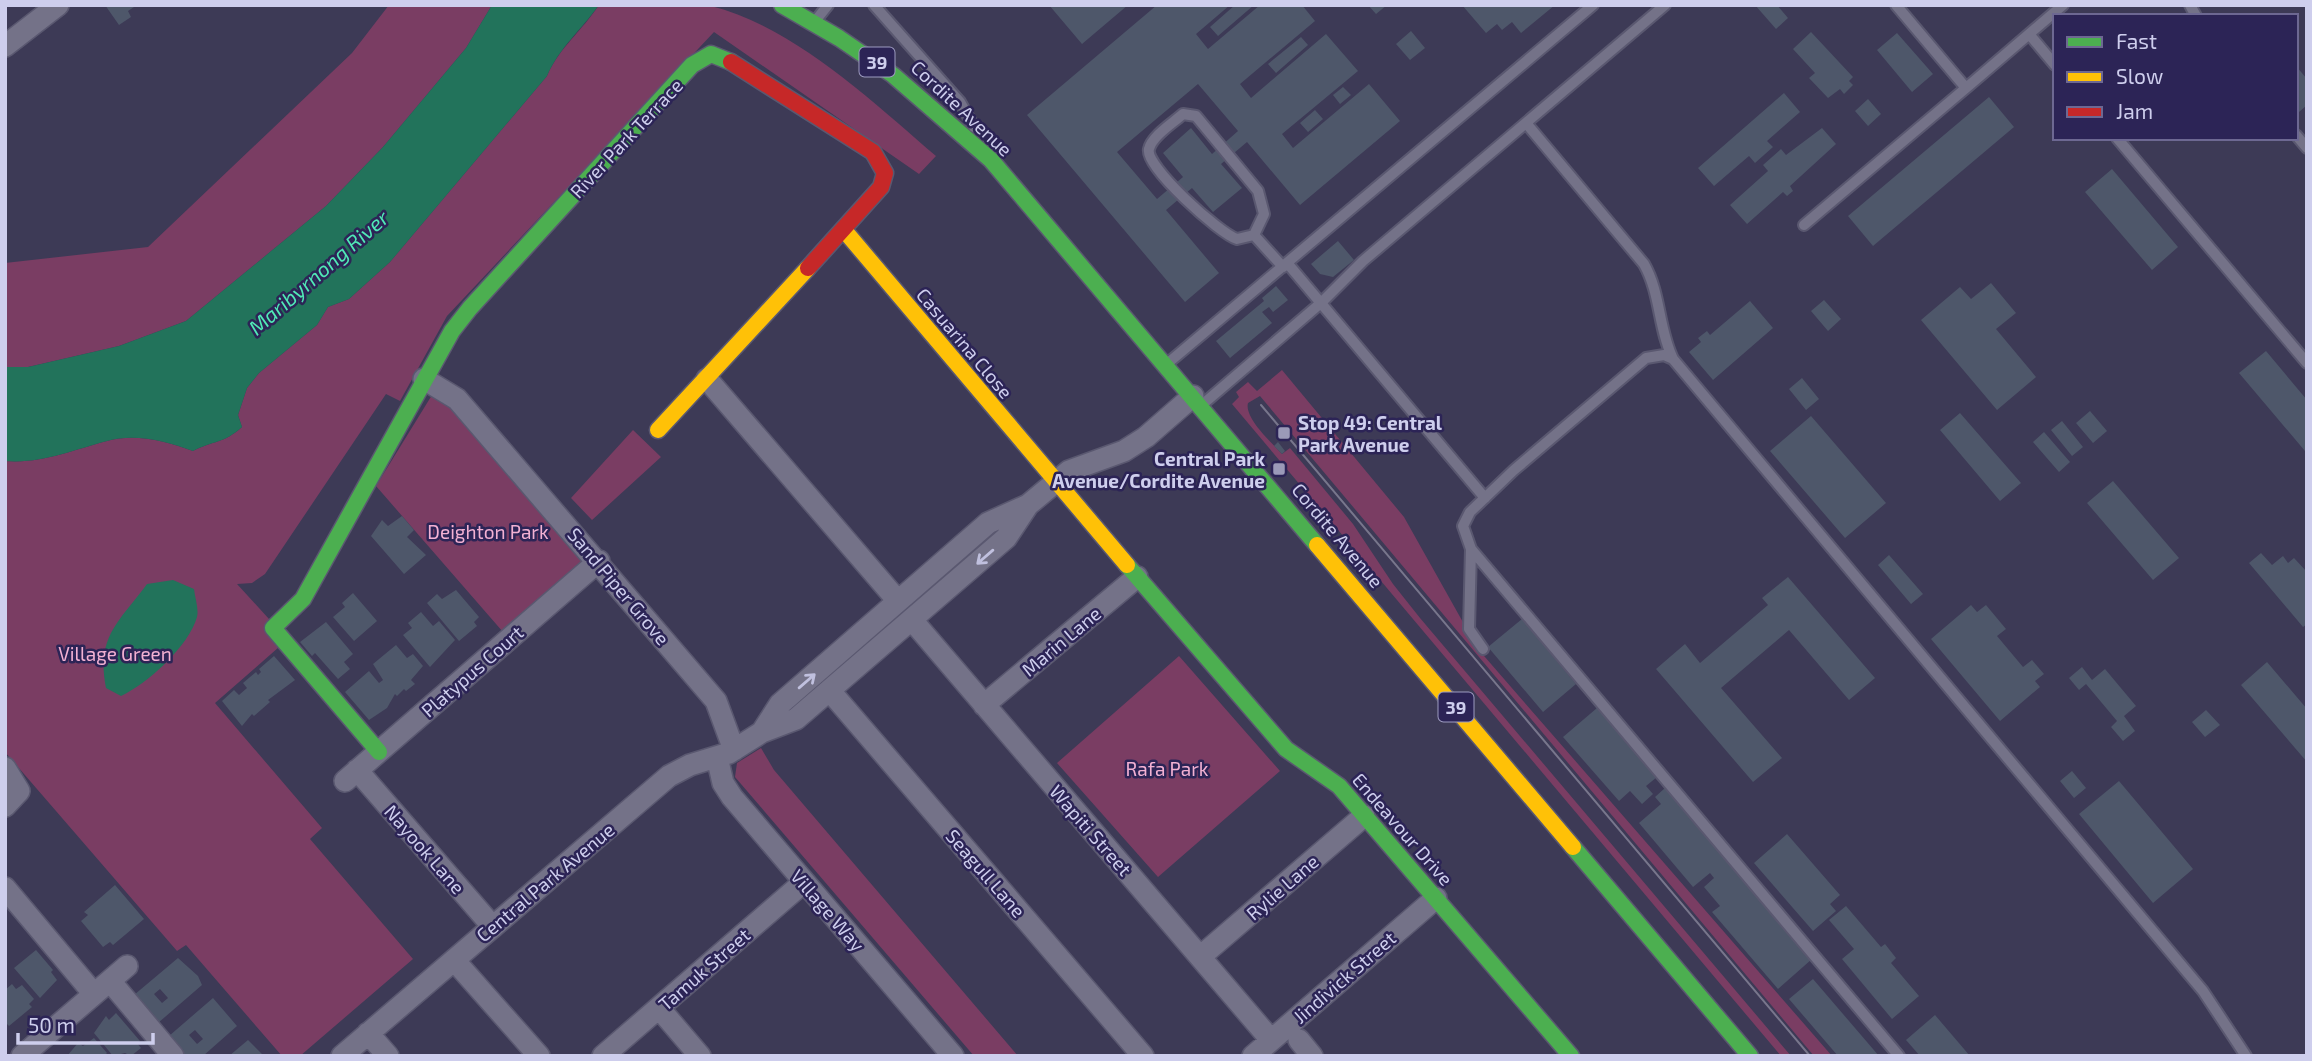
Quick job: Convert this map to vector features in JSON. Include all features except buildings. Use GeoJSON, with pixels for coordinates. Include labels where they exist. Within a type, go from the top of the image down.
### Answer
{"type":"FeatureCollection","features":[{"type":"Feature","properties":{"kind":"street"},"geometry":{"type":"LineString","coordinates":[[5,46],[58,5]]}},
{"type":"Feature","properties":{"kind":"street","name":"Cordite Avenue"},"geometry":{"type":"LineString","coordinates":[[782,5],[814,22],[896,75],[991,160],[1750,1056]]}},
{"type":"Feature","properties":{"kind":"street","name":"River Park Terrace"},"geometry":{"type":"LineString","coordinates":[[379,752],[272,628],[303,599],[424,379],[470,308],[692,65],[710,54],[724,57],[878,158],[885,173],[881,187],[844,230],[659,430]]}},
{"type":"Feature","properties":{"kind":"street","name":"Casuarina Close"},"geometry":{"type":"LineString","coordinates":[[844,230],[1055,482]]}},
{"type":"Feature","properties":{"kind":"street","name":"Sand Piper Grove"},"geometry":{"type":"LineString","coordinates":[[424,379],[457,399],[716,701],[726,753]]}},
{"type":"Feature","properties":{"kind":"street"},"geometry":{"type":"LineString","coordinates":[[706,379],[898,601]]}},
{"type":"Feature","properties":{"kind":"street","name":"Central Park Avenue"},"geometry":{"type":"LineString","coordinates":[[342,1056],[669,776],[690,765],[726,753],[762,732],[796,719],[1006,538],[1028,505],[1055,482],[1069,471],[1124,451],[1197,401]]}},
{"type":"Feature","properties":{"kind":"street","name":"Endeavour Drive"},"geometry":{"type":"LineString","coordinates":[[1055,482],[1286,749],[1339,786],[1436,898],[1562,1053]]}},
{"type":"Feature","properties":{"kind":"street","name":"Central Park Avenue"},"geometry":{"type":"LineString","coordinates":[[762,732],[780,704],[988,523],[1028,505]]}},
{"type":"Feature","properties":{"kind":"street","name":"Platypus Court"},"geometry":{"type":"LineString","coordinates":[[351,776],[598,561]]}},
{"type":"Feature","properties":{"kind":"street","name":"Marin Lane"},"geometry":{"type":"LineString","coordinates":[[984,705],[1137,577]]}},
{"type":"Feature","properties":{"kind":"street","name":"Wapiti Street"},"geometry":{"type":"LineString","coordinates":[[912,620],[1270,1040]]}},
{"type":"Feature","properties":{"kind":"street","name":"Seagull Lane"},"geometry":{"type":"LineString","coordinates":[[830,691],[1143,1056]]}},
{"type":"Feature","properties":{"kind":"street","name":"Village Way"},"geometry":{"type":"LineString","coordinates":[[726,753],[723,783],[732,797],[953,1056]]}},
{"type":"Feature","properties":{"kind":"street"},"geometry":{"type":"LineString","coordinates":[[5,768],[19,791],[5,806]]}},
{"type":"Feature","properties":{"kind":"street","name":"Nayook Lane"},"geometry":{"type":"LineString","coordinates":[[351,776],[492,928]]}},
{"type":"Feature","properties":{"kind":"street","name":"Rylie Lane"},"geometry":{"type":"LineString","coordinates":[[1200,957],[1364,816]]}},
{"type":"Feature","properties":{"kind":"street","name":"Tamuk Street"},"geometry":{"type":"LineString","coordinates":[[603,1056],[804,882]]}},
{"type":"Feature","properties":{"kind":"street"},"geometry":{"type":"LineString","coordinates":[[5,888],[102,988],[173,1056]]}},
{"type":"Feature","properties":{"kind":"street","name":"Jindivick Street"},"geometry":{"type":"LineString","coordinates":[[1253,1056],[1436,898]]}},
{"type":"Feature","properties":{"kind":"street"},"geometry":{"type":"LineString","coordinates":[[454,960],[539,1056]]}},
{"type":"Feature","properties":{"kind":"street"},"geometry":{"type":"LineString","coordinates":[[22,1056],[127,966]]}},
{"type":"Feature","properties":{"kind":"street"},"geometry":{"type":"LineString","coordinates":[[659,1008],[700,1056]]}},
{"type":"Feature","properties":{"kind":"street","name":"Cordite Avenue"},"geometry":{"type":"LineString","coordinates":[[1712,1009],[1758,1056]]}},
{"type":"Feature","properties":{"kind":"street"},"geometry":{"type":"LineString","coordinates":[[368,1033],[388,1056]]}},
{"type":"Feature","properties":{"kind":"lane"},"geometry":{"type":"LineString","coordinates":[[814,22],[828,5]]}},
{"type":"Feature","properties":{"kind":"lane"},"geometry":{"type":"LineString","coordinates":[[874,5],[960,102],[991,160]]}},
{"type":"Feature","properties":{"kind":"lane"},"geometry":{"type":"LineString","coordinates":[[1166,365],[1592,5]]}},
{"type":"Feature","properties":{"kind":"lane"},"geometry":{"type":"LineString","coordinates":[[1197,401],[1322,302],[1363,261],[1664,5]]}},
{"type":"Feature","properties":{"kind":"lane"},"geometry":{"type":"LineString","coordinates":[[1896,5],[1966,88]]}},
{"type":"Feature","properties":{"kind":"lane"},"geometry":{"type":"LineString","coordinates":[[1804,225],[2063,5]]}},
{"type":"Feature","properties":{"kind":"lane"},"geometry":{"type":"LineString","coordinates":[[2029,34],[2053,63]]}},
{"type":"Feature","properties":{"kind":"lane"},"geometry":{"type":"LineString","coordinates":[[1192,113],[1203,123],[1258,191],[1265,214],[1254,235],[1237,239],[1227,236],[1183,198],[1151,160],[1149,149],[1152,142],[1183,114],[1192,113]]}},
{"type":"Feature","properties":{"kind":"lane"},"geometry":{"type":"LineString","coordinates":[[1526,123],[1644,264],[1655,283],[1661,325],[1674,359],[2203,990],[2243,1052],[2230,1056]]}},
{"type":"Feature","properties":{"kind":"lane"},"geometry":{"type":"LineString","coordinates":[[2119,140],[2307,363]]}},
{"type":"Feature","properties":{"kind":"lane"},"geometry":{"type":"LineString","coordinates":[[1254,235],[1322,302],[1485,498]]}},
{"type":"Feature","properties":{"kind":"lane"},"geometry":{"type":"LineString","coordinates":[[1674,359],[1664,355],[1646,358],[1485,498],[1470,512],[1463,527],[1471,549],[1899,1056]]}},
{"type":"Feature","properties":{"kind":"lane"},"geometry":{"type":"LineString","coordinates":[[1471,549],[1469,629],[1483,649]]}},
{"type":"Feature","properties":{"kind":"green space","name":"Village Green"},"geometry":{"type":"Polygon","coordinates":[[[700,4],[742,16],[772,30],[831,68],[936,156],[919,174],[714,32],[447,316],[400,401],[386,394],[265,574],[252,583],[237,584],[269,619],[279,647],[215,703],[322,828],[310,839],[413,959],[300,1056],[282,1056],[186,945],[177,951],[5,752],[5,461],[57,456],[107,441],[128,438],[161,441],[193,451],[224,439],[242,427],[238,415],[247,388],[259,373],[317,325],[328,307],[349,299],[390,262],[547,76],[558,57],[599,5],[700,4]]]}},
{"type":"Feature","properties":{"kind":"green space"},"geometry":{"type":"Polygon","coordinates":[[[389,5],[492,5],[466,48],[383,147],[326,206],[186,321],[119,346],[28,367],[5,367],[5,263],[148,247],[352,53],[389,5]]]}},
{"type":"Feature","properties":{"kind":"green space"},"geometry":{"type":"Polygon","coordinates":[[[1282,370],[1404,517],[1478,649],[1832,1056],[1814,1056],[1260,396],[1248,403],[1250,416],[1260,430],[1282,454],[1290,448],[1353,524],[1393,584],[1420,618],[1791,1056],[1781,1056],[1232,404],[1239,397],[1236,392],[1248,382],[1257,391],[1282,370]]]}},
{"type":"Feature","properties":{"kind":"green space","name":"Deighton Park"},"geometry":{"type":"Polygon","coordinates":[[[432,395],[447,403],[586,560],[503,632],[376,486],[432,395]]]}},
{"type":"Feature","properties":{"kind":"green space"},"geometry":{"type":"Polygon","coordinates":[[[633,430],[661,457],[592,520],[571,498],[633,430]]]}},
{"type":"Feature","properties":{"kind":"green space","name":"Rafa Park"},"geometry":{"type":"Polygon","coordinates":[[[1179,656],[1280,771],[1158,877],[1057,763],[1179,656]]]}},
{"type":"Feature","properties":{"kind":"green space"},"geometry":{"type":"Polygon","coordinates":[[[761,748],[774,770],[1018,1056],[974,1056],[735,777],[737,763],[761,748]]]}},
{"type":"Feature","properties":{"kind":"water","name":"Maribyrnong River"},"geometry":{"type":"Polygon","coordinates":[[[492,5],[599,5],[564,48],[547,76],[390,262],[349,299],[328,307],[317,325],[259,373],[247,388],[238,415],[242,427],[224,439],[193,451],[161,441],[128,438],[107,441],[57,456],[5,461],[5,367],[28,367],[119,346],[186,321],[326,206],[383,147],[466,48],[492,5]]]}},
{"type":"Feature","properties":{"kind":"water"},"geometry":{"type":"Polygon","coordinates":[[[173,580],[194,589],[197,617],[193,628],[166,663],[143,683],[121,696],[106,688],[104,656],[107,643],[119,621],[147,584],[173,580]]]}},
{"type":"Feature","properties":{"kind":"tram line"},"geometry":{"type":"LineString","coordinates":[[1261,405],[1810,1056]]}},
{"type":"Feature","properties":{"kind":"traffic: fast"},"geometry":{"type":"LineString","coordinates":[[782,5],[839,38],[893,75],[991,160],[1317,545]]}},
{"type":"Feature","properties":{"kind":"traffic: fast"},"geometry":{"type":"LineString","coordinates":[[379,752],[273,628],[303,599],[452,331],[470,308],[692,65],[711,54],[731,62]]}},
{"type":"Feature","properties":{"kind":"traffic: fast"},"geometry":{"type":"LineString","coordinates":[[1127,565],[1286,749],[1339,786],[1571,1056]]}},
{"type":"Feature","properties":{"kind":"traffic: fast"},"geometry":{"type":"LineString","coordinates":[[1573,847],[1750,1056]]}},
{"type":"Feature","properties":{"kind":"traffic: slow"},"geometry":{"type":"LineString","coordinates":[[844,230],[1127,565]]}},
{"type":"Feature","properties":{"kind":"traffic: slow"},"geometry":{"type":"LineString","coordinates":[[658,430],[808,268]]}},
{"type":"Feature","properties":{"kind":"traffic: slow"},"geometry":{"type":"LineString","coordinates":[[1317,545],[1573,847]]}},
{"type":"Feature","properties":{"kind":"traffic: jam"},"geometry":{"type":"LineString","coordinates":[[731,62],[873,152],[885,173],[881,187],[808,268]]}},
{"type":"Feature","properties":{"kind":"place","name":"Stop 49: Central Park Avenue"},"geometry":{"type":"Point","coordinates":[1284,433]}},
{"type":"Feature","properties":{"kind":"place","name":"Central Park Avenue/Cordite Avenue"},"geometry":{"type":"Point","coordinates":[1279,469]}}]}
